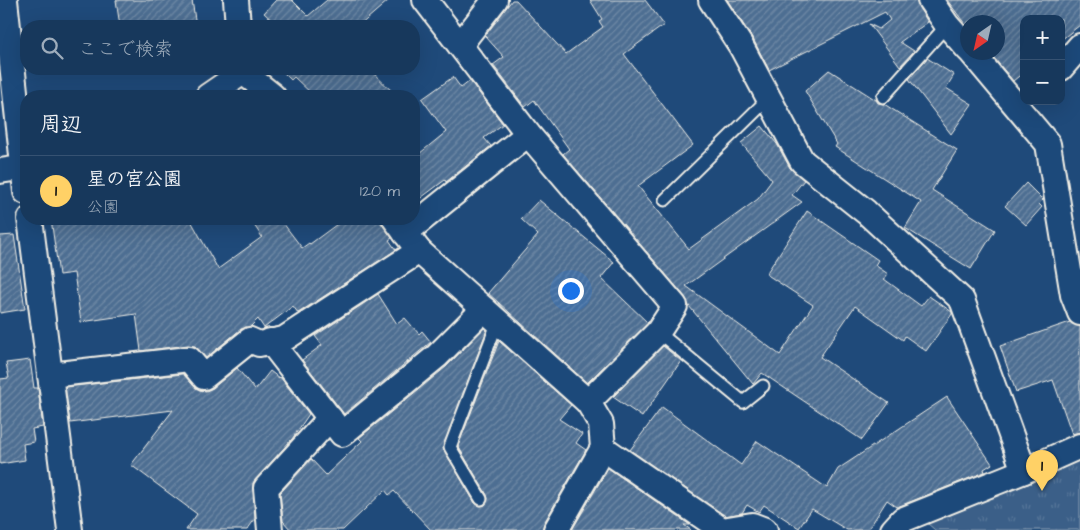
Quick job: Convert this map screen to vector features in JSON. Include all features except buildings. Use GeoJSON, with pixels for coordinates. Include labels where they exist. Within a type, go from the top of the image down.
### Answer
{"type":"FeatureCollection","features":[{"type":"Feature","properties":{"kind":"street"},"geometry":{"type":"LineString","coordinates":[[5,0],[20,126]]}},
{"type":"Feature","properties":{"kind":"street"},"geometry":{"type":"LineString","coordinates":[[236,0],[238,20]]}},
{"type":"Feature","properties":{"kind":"street"},"geometry":{"type":"LineString","coordinates":[[425,0],[528,134],[675,306],[658,332],[588,402]]}},
{"type":"Feature","properties":{"kind":"street"},"geometry":{"type":"LineString","coordinates":[[460,45],[495,0]]}},
{"type":"Feature","properties":{"kind":"street"},"geometry":{"type":"LineString","coordinates":[[711,0],[741,46],[802,162],[866,212],[962,300],[1024,471]]}},
{"type":"Feature","properties":{"kind":"street"},"geometry":{"type":"LineString","coordinates":[[930,0],[960,40]]}},
{"type":"Feature","properties":{"kind":"street"},"geometry":{"type":"LineString","coordinates":[[1065,63],[1080,46]]}},
{"type":"Feature","properties":{"kind":"street"},"geometry":{"type":"LineString","coordinates":[[979,60],[1031,109],[1048,144],[1073,294],[1080,313]]}},
{"type":"Feature","properties":{"kind":"street"},"geometry":{"type":"LineString","coordinates":[[216,90],[237,75]]}},
{"type":"Feature","properties":{"kind":"street"},"geometry":{"type":"LineString","coordinates":[[248,75],[266,90]]}},
{"type":"Feature","properties":{"kind":"street"},"geometry":{"type":"LineString","coordinates":[[420,212],[528,134]]}},
{"type":"Feature","properties":{"kind":"street"},"geometry":{"type":"LineString","coordinates":[[0,170],[20,168]]}},
{"type":"Feature","properties":{"kind":"street"},"geometry":{"type":"LineString","coordinates":[[31,225],[70,530]]}},
{"type":"Feature","properties":{"kind":"street"},"geometry":{"type":"LineString","coordinates":[[400,226],[419,251],[588,402],[601,424],[603,448],[556,530]]}},
{"type":"Feature","properties":{"kind":"street"},"geometry":{"type":"LineString","coordinates":[[50,375],[189,359],[204,377],[250,340],[259,344],[284,339],[419,251]]}},
{"type":"Feature","properties":{"kind":"street"},"geometry":{"type":"LineString","coordinates":[[270,341],[342,434],[437,356],[491,315]]}},
{"type":"Feature","properties":{"kind":"street"},"geometry":{"type":"LineString","coordinates":[[270,530],[266,488],[330,418]]}},
{"type":"Feature","properties":{"kind":"street"},"geometry":{"type":"LineString","coordinates":[[893,530],[902,520],[1024,471],[1080,446]]}},
{"type":"Feature","properties":{"kind":"street"},"geometry":{"type":"LineString","coordinates":[[603,448],[722,530],[752,525],[766,530]]}},
{"type":"Feature","properties":{"kind":"lane"},"geometry":{"type":"LineString","coordinates":[[884,97],[947,25]]}},
{"type":"Feature","properties":{"kind":"lane"},"geometry":{"type":"LineString","coordinates":[[665,200],[769,98]]}},
{"type":"Feature","properties":{"kind":"lane"},"geometry":{"type":"LineString","coordinates":[[481,499],[450,446],[491,315]]}},
{"type":"Feature","properties":{"kind":"lane"},"geometry":{"type":"LineString","coordinates":[[658,332],[743,402],[763,386]]}},
{"type":"Feature","properties":{"kind":"green space"},"geometry":{"type":"Polygon","coordinates":[[[1080,458],[1080,530],[935,530],[927,523],[1080,458]]]}},
{"type":"Feature","properties":{"kind":"place","name":"星の宮公園"},"geometry":{"type":"Point","coordinates":[1042,491]}}]}
